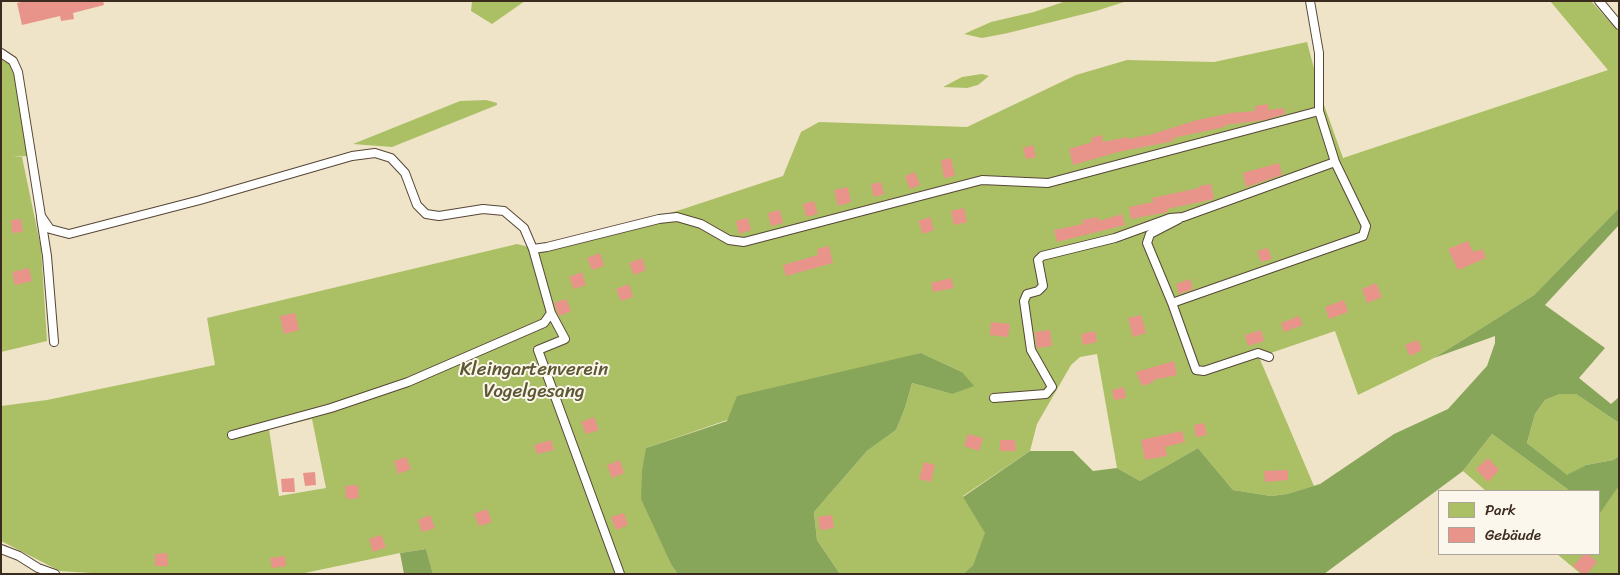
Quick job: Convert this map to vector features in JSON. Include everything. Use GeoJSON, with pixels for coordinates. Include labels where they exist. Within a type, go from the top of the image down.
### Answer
{"type":"FeatureCollection","features":[{"type":"Feature","properties":{"kind":"lane"},"geometry":{"type":"LineString","coordinates":[[1172,303],[1363,236],[1366,226],[1336,162],[1319,111],[1319,53],[1310,1]]}},
{"type":"Feature","properties":{"kind":"lane"},"geometry":{"type":"LineString","coordinates":[[1599,1],[1619,25]]}},
{"type":"Feature","properties":{"kind":"lane"},"geometry":{"type":"LineString","coordinates":[[1,53],[14,61],[18,72],[47,256],[54,342]]}},
{"type":"Feature","properties":{"kind":"lane"},"geometry":{"type":"LineString","coordinates":[[533,248],[547,247],[659,219],[677,217],[701,224],[729,240],[744,242],[982,180],[1048,183],[1319,111]]}},
{"type":"Feature","properties":{"kind":"lane"},"geometry":{"type":"LineString","coordinates":[[41,216],[50,229],[69,234],[200,200],[352,156],[375,153],[391,158],[405,173],[418,205],[426,214],[439,216],[483,209],[504,211],[524,228],[533,248],[551,313],[565,339],[538,350],[620,574]]}},
{"type":"Feature","properties":{"kind":"lane"},"geometry":{"type":"LineString","coordinates":[[1268,357],[1258,353],[1204,371],[1196,370],[1172,303],[1146,243],[1150,234],[1183,217],[1336,162]]}},
{"type":"Feature","properties":{"kind":"lane"},"geometry":{"type":"LineString","coordinates":[[994,398],[1046,394],[1052,387],[1031,350],[1024,300],[1027,294],[1038,291],[1043,286],[1038,260],[1042,256],[1115,238],[1170,218],[1183,217]]}},
{"type":"Feature","properties":{"kind":"lane"},"geometry":{"type":"LineString","coordinates":[[232,435],[331,408],[408,382],[544,323],[551,313]]}},
{"type":"Feature","properties":{"kind":"lane"},"geometry":{"type":"LineString","coordinates":[[1,549],[20,556],[38,568],[54,574]]}},
{"type":"Feature","properties":{"kind":"green space"},"geometry":{"type":"Polygon","coordinates":[[[472,1],[525,1],[492,24],[471,11],[472,1]]]}},
{"type":"Feature","properties":{"kind":"green space"},"geometry":{"type":"Polygon","coordinates":[[[1066,1],[1127,1],[1096,11],[1008,33],[982,38],[964,34],[991,22],[1034,12],[1066,1]]]}},
{"type":"Feature","properties":{"kind":"green space","name":"Kleingartenverein Vogelgesang"},"geometry":{"type":"Polygon","coordinates":[[[1550,1],[1591,1],[1619,32],[1619,208],[1534,295],[1434,358],[1358,395],[1335,331],[1259,357],[1314,486],[1287,494],[1271,496],[1233,490],[1198,448],[1140,481],[1117,468],[1097,354],[1080,357],[1071,365],[1037,424],[1030,451],[963,496],[986,533],[973,565],[963,574],[840,574],[817,540],[814,512],[867,451],[896,430],[912,383],[952,394],[962,372],[921,353],[646,448],[672,566],[678,574],[433,574],[426,549],[300,574],[107,574],[60,571],[1,541],[1,406],[47,400],[215,365],[207,318],[517,244],[541,250],[680,210],[783,176],[801,132],[819,122],[967,127],[1076,75],[1127,60],[1214,62],[1307,42],[1323,102],[1343,158],[1608,70],[1550,1]],[[312,419],[269,429],[279,496],[326,488],[312,419]]]}},
{"type":"Feature","properties":{"kind":"green space"},"geometry":{"type":"Polygon","coordinates":[[[1,57],[12,63],[17,82],[27,156],[12,157],[22,157],[41,248],[47,341],[1,352],[1,57]]]}},
{"type":"Feature","properties":{"kind":"green space"},"geometry":{"type":"Polygon","coordinates":[[[982,74],[989,76],[978,85],[967,88],[943,87],[962,77],[982,74]]]}},
{"type":"Feature","properties":{"kind":"green space"},"geometry":{"type":"Polygon","coordinates":[[[486,100],[497,103],[497,105],[392,147],[353,144],[460,101],[486,100]]]}},
{"type":"Feature","properties":{"kind":"green space"},"geometry":{"type":"Polygon","coordinates":[[[1619,208],[1619,225],[1545,305],[1605,348],[1579,378],[1611,404],[1619,397],[1619,423],[1576,394],[1560,394],[1545,400],[1535,414],[1527,443],[1567,475],[1586,465],[1613,460],[1619,456],[1619,486],[1600,513],[1600,490],[1569,490],[1492,434],[1463,471],[1324,574],[963,574],[973,565],[985,533],[963,497],[1030,451],[1073,451],[1093,471],[1117,468],[1140,481],[1198,448],[1233,490],[1271,496],[1287,494],[1320,484],[1394,434],[1448,409],[1487,366],[1495,343],[1495,336],[1434,358],[1534,295],[1619,208]]]}},
{"type":"Feature","properties":{"kind":"green space"},"geometry":{"type":"Polygon","coordinates":[[[921,353],[962,372],[974,386],[952,394],[912,383],[896,430],[867,451],[814,512],[817,540],[840,574],[678,574],[672,566],[641,499],[642,471],[646,448],[727,421],[737,396],[921,353]]]}},
{"type":"Feature","properties":{"kind":"green space"},"geometry":{"type":"Polygon","coordinates":[[[1560,394],[1576,394],[1619,423],[1619,456],[1613,460],[1586,465],[1567,476],[1527,443],[1535,414],[1545,400],[1560,394]]]}},
{"type":"Feature","properties":{"kind":"green space"},"geometry":{"type":"Polygon","coordinates":[[[1492,434],[1569,490],[1485,490],[1463,471],[1492,434]]]}},
{"type":"Feature","properties":{"kind":"green space"},"geometry":{"type":"Polygon","coordinates":[[[1619,486],[1619,574],[1581,574],[1558,555],[1600,555],[1600,512],[1619,486]]]}},
{"type":"Feature","properties":{"kind":"green space"},"geometry":{"type":"Polygon","coordinates":[[[426,549],[433,574],[404,574],[400,553],[426,549]]]}},
{"type":"Feature","properties":{"kind":"building"},"geometry":{"type":"Polygon","coordinates":[[[26,1],[103,1],[104,5],[73,13],[74,19],[61,21],[60,16],[22,25],[17,3],[26,1]]]}},
{"type":"Feature","properties":{"kind":"building"},"geometry":{"type":"Polygon","coordinates":[[[1268,104],[1268,110],[1284,108],[1285,114],[1265,120],[1225,125],[1225,127],[1173,138],[1174,141],[1118,152],[1073,165],[1069,149],[1092,142],[1091,138],[1102,135],[1103,142],[1146,136],[1197,120],[1231,113],[1255,111],[1255,106],[1268,104]]]}},
{"type":"Feature","properties":{"kind":"building"},"geometry":{"type":"Polygon","coordinates":[[[1033,145],[1036,157],[1026,159],[1023,148],[1033,145]]]}},
{"type":"Feature","properties":{"kind":"building"},"geometry":{"type":"Polygon","coordinates":[[[951,158],[955,176],[944,178],[941,160],[951,158]]]}},
{"type":"Feature","properties":{"kind":"building"},"geometry":{"type":"Polygon","coordinates":[[[1279,163],[1282,175],[1246,187],[1243,173],[1279,163]]]}},
{"type":"Feature","properties":{"kind":"building"},"geometry":{"type":"Polygon","coordinates":[[[915,172],[920,185],[910,189],[905,176],[915,172]]]}},
{"type":"Feature","properties":{"kind":"building"},"geometry":{"type":"Polygon","coordinates":[[[881,182],[884,194],[874,197],[871,184],[881,182]]]}},
{"type":"Feature","properties":{"kind":"building"},"geometry":{"type":"Polygon","coordinates":[[[1211,184],[1214,199],[1167,209],[1168,212],[1131,219],[1129,207],[1153,202],[1152,198],[1211,184]]]}},
{"type":"Feature","properties":{"kind":"building"},"geometry":{"type":"Polygon","coordinates":[[[848,187],[851,202],[838,206],[834,190],[848,187]]]}},
{"type":"Feature","properties":{"kind":"building"},"geometry":{"type":"Polygon","coordinates":[[[814,201],[818,214],[806,217],[803,204],[814,201]]]}},
{"type":"Feature","properties":{"kind":"building"},"geometry":{"type":"Polygon","coordinates":[[[964,208],[967,222],[954,225],[951,211],[964,208]]]}},
{"type":"Feature","properties":{"kind":"building"},"geometry":{"type":"Polygon","coordinates":[[[780,210],[783,223],[771,226],[768,213],[780,210]]]}},
{"type":"Feature","properties":{"kind":"building"},"geometry":{"type":"Polygon","coordinates":[[[1122,214],[1125,225],[1057,242],[1054,230],[1083,224],[1082,220],[1098,217],[1099,221],[1122,214]]]}},
{"type":"Feature","properties":{"kind":"building"},"geometry":{"type":"Polygon","coordinates":[[[930,217],[934,230],[923,234],[918,221],[930,217]]]}},
{"type":"Feature","properties":{"kind":"building"},"geometry":{"type":"Polygon","coordinates":[[[748,218],[751,230],[739,234],[736,221],[748,218]]]}},
{"type":"Feature","properties":{"kind":"building"},"geometry":{"type":"Polygon","coordinates":[[[21,219],[23,232],[12,233],[11,220],[21,219]]]}},
{"type":"Feature","properties":{"kind":"building"},"geometry":{"type":"Polygon","coordinates":[[[1468,241],[1473,252],[1482,249],[1486,258],[1458,270],[1448,249],[1468,241]]]}},
{"type":"Feature","properties":{"kind":"building"},"geometry":{"type":"Polygon","coordinates":[[[829,246],[833,263],[786,276],[783,265],[818,255],[817,249],[829,246]]]}},
{"type":"Feature","properties":{"kind":"building"},"geometry":{"type":"Polygon","coordinates":[[[1268,248],[1272,259],[1261,262],[1257,251],[1268,248]]]}},
{"type":"Feature","properties":{"kind":"building"},"geometry":{"type":"Polygon","coordinates":[[[600,253],[604,266],[592,270],[587,258],[600,253]]]}},
{"type":"Feature","properties":{"kind":"building"},"geometry":{"type":"Polygon","coordinates":[[[642,258],[646,270],[634,275],[629,263],[642,258]]]}},
{"type":"Feature","properties":{"kind":"building"},"geometry":{"type":"Polygon","coordinates":[[[29,268],[32,281],[15,285],[12,272],[29,268]]]}},
{"type":"Feature","properties":{"kind":"building"},"geometry":{"type":"Polygon","coordinates":[[[582,272],[586,285],[574,289],[569,277],[582,272]]]}},
{"type":"Feature","properties":{"kind":"building"},"geometry":{"type":"Polygon","coordinates":[[[951,278],[954,288],[933,292],[931,283],[951,278]]]}},
{"type":"Feature","properties":{"kind":"building"},"geometry":{"type":"Polygon","coordinates":[[[1190,279],[1193,289],[1179,294],[1176,284],[1190,279]]]}},
{"type":"Feature","properties":{"kind":"building"},"geometry":{"type":"Polygon","coordinates":[[[1376,283],[1382,297],[1367,303],[1362,289],[1376,283]]]}},
{"type":"Feature","properties":{"kind":"building"},"geometry":{"type":"Polygon","coordinates":[[[629,284],[633,297],[621,301],[616,289],[629,284]]]}},
{"type":"Feature","properties":{"kind":"building"},"geometry":{"type":"Polygon","coordinates":[[[566,299],[571,311],[559,316],[554,303],[566,299]]]}},
{"type":"Feature","properties":{"kind":"building"},"geometry":{"type":"Polygon","coordinates":[[[1344,300],[1348,312],[1329,319],[1325,307],[1344,300]]]}},
{"type":"Feature","properties":{"kind":"building"},"geometry":{"type":"Polygon","coordinates":[[[295,313],[299,330],[284,334],[280,316],[295,313]]]}},
{"type":"Feature","properties":{"kind":"building"},"geometry":{"type":"Polygon","coordinates":[[[1141,315],[1146,333],[1133,337],[1128,318],[1141,315]]]}},
{"type":"Feature","properties":{"kind":"building"},"geometry":{"type":"Polygon","coordinates":[[[1299,316],[1303,325],[1284,332],[1281,323],[1299,316]]]}},
{"type":"Feature","properties":{"kind":"building"},"geometry":{"type":"Polygon","coordinates":[[[991,322],[1010,324],[1008,337],[990,335],[991,322]]]}},
{"type":"Feature","properties":{"kind":"building"},"geometry":{"type":"Polygon","coordinates":[[[1050,330],[1052,346],[1037,348],[1035,332],[1050,330]]]}},
{"type":"Feature","properties":{"kind":"building"},"geometry":{"type":"Polygon","coordinates":[[[1261,330],[1264,341],[1248,346],[1245,335],[1261,330]]]}},
{"type":"Feature","properties":{"kind":"building"},"geometry":{"type":"Polygon","coordinates":[[[1095,331],[1097,342],[1083,345],[1081,334],[1095,331]]]}},
{"type":"Feature","properties":{"kind":"building"},"geometry":{"type":"Polygon","coordinates":[[[1418,340],[1422,350],[1410,356],[1405,345],[1418,340]]]}},
{"type":"Feature","properties":{"kind":"building"},"geometry":{"type":"Polygon","coordinates":[[[1174,361],[1177,375],[1153,380],[1154,382],[1142,386],[1136,372],[1174,361]]]}},
{"type":"Feature","properties":{"kind":"building"},"geometry":{"type":"Polygon","coordinates":[[[1124,387],[1126,398],[1114,400],[1112,390],[1124,387]]]}},
{"type":"Feature","properties":{"kind":"building"},"geometry":{"type":"Polygon","coordinates":[[[594,417],[599,430],[586,434],[581,422],[594,417]]]}},
{"type":"Feature","properties":{"kind":"building"},"geometry":{"type":"Polygon","coordinates":[[[1204,423],[1207,435],[1196,437],[1194,425],[1204,423]]]}},
{"type":"Feature","properties":{"kind":"building"},"geometry":{"type":"Polygon","coordinates":[[[1182,431],[1185,442],[1165,447],[1167,456],[1145,460],[1141,440],[1182,431]]]}},
{"type":"Feature","properties":{"kind":"building"},"geometry":{"type":"Polygon","coordinates":[[[968,434],[983,438],[979,451],[964,446],[968,434]]]}},
{"type":"Feature","properties":{"kind":"building"},"geometry":{"type":"Polygon","coordinates":[[[551,440],[554,450],[537,454],[534,445],[551,440]]]}},
{"type":"Feature","properties":{"kind":"building"},"geometry":{"type":"Polygon","coordinates":[[[1000,440],[1015,440],[1016,451],[1000,451],[1000,440]]]}},
{"type":"Feature","properties":{"kind":"building"},"geometry":{"type":"Polygon","coordinates":[[[406,457],[411,469],[398,474],[394,461],[406,457]]]}},
{"type":"Feature","properties":{"kind":"building"},"geometry":{"type":"Polygon","coordinates":[[[1488,458],[1499,470],[1488,482],[1476,469],[1488,458]]]}},
{"type":"Feature","properties":{"kind":"building"},"geometry":{"type":"Polygon","coordinates":[[[620,460],[624,473],[612,478],[607,465],[620,460]]]}},
{"type":"Feature","properties":{"kind":"building"},"geometry":{"type":"Polygon","coordinates":[[[924,462],[935,465],[931,482],[919,479],[924,462]]]}},
{"type":"Feature","properties":{"kind":"building"},"geometry":{"type":"Polygon","coordinates":[[[1288,470],[1288,480],[1265,482],[1264,471],[1288,470]]]}},
{"type":"Feature","properties":{"kind":"building"},"geometry":{"type":"Polygon","coordinates":[[[315,472],[316,485],[305,486],[303,473],[315,472]]]}},
{"type":"Feature","properties":{"kind":"building"},"geometry":{"type":"Polygon","coordinates":[[[294,478],[295,492],[282,492],[281,479],[294,478]]]}},
{"type":"Feature","properties":{"kind":"building"},"geometry":{"type":"Polygon","coordinates":[[[358,485],[359,498],[346,499],[345,486],[358,485]]]}},
{"type":"Feature","properties":{"kind":"building"},"geometry":{"type":"Polygon","coordinates":[[[487,509],[492,522],[479,526],[474,514],[487,509]]]}},
{"type":"Feature","properties":{"kind":"building"},"geometry":{"type":"Polygon","coordinates":[[[624,513],[628,525],[616,530],[611,517],[624,513]]]}},
{"type":"Feature","properties":{"kind":"building"},"geometry":{"type":"Polygon","coordinates":[[[430,515],[435,528],[422,532],[418,520],[430,515]]]}},
{"type":"Feature","properties":{"kind":"building"},"geometry":{"type":"Polygon","coordinates":[[[832,515],[834,528],[820,530],[818,517],[832,515]]]}},
{"type":"Feature","properties":{"kind":"building"},"geometry":{"type":"Polygon","coordinates":[[[381,535],[386,547],[373,552],[369,539],[381,535]]]}},
{"type":"Feature","properties":{"kind":"building"},"geometry":{"type":"Polygon","coordinates":[[[167,553],[168,566],[155,566],[155,554],[167,553]]]}},
{"type":"Feature","properties":{"kind":"building"},"geometry":{"type":"Polygon","coordinates":[[[1583,555],[1589,555],[1597,562],[1587,574],[1583,574],[1573,566],[1583,555]]]}},
{"type":"Feature","properties":{"kind":"building"},"geometry":{"type":"Polygon","coordinates":[[[285,556],[286,566],[272,568],[270,558],[285,556]]]}}]}
